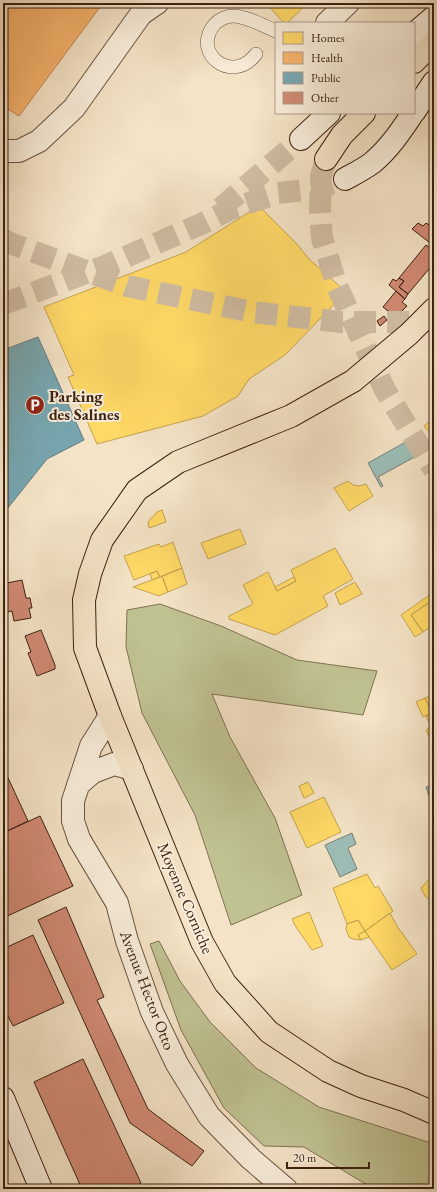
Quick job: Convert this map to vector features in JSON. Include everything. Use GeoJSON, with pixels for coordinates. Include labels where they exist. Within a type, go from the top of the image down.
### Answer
{"type":"FeatureCollection","features":[{"type":"Feature","properties":{"kind":"main road"},"geometry":{"type":"LineString","coordinates":[[415,61],[434,42]]}},
{"type":"Feature","properties":{"kind":"main road"},"geometry":{"type":"LineString","coordinates":[[326,159],[342,135],[363,114]]}},
{"type":"Feature","properties":{"kind":"main road","name":"Moyenne Corniche"},"geometry":{"type":"LineString","coordinates":[[434,309],[409,334],[353,381],[291,416],[178,462],[137,490],[102,540],[90,574],[84,600],[85,648],[110,716],[202,942],[225,983],[269,1032],[328,1071],[362,1086],[404,1100],[434,1113]]}},
{"type":"Feature","properties":{"kind":"street"},"geometry":{"type":"LineString","coordinates":[[3,151],[19,151],[39,141],[74,108],[141,14],[157,3]]}},
{"type":"Feature","properties":{"kind":"street"},"geometry":{"type":"LineString","coordinates":[[328,22],[348,3]]}},
{"type":"Feature","properties":{"kind":"street"},"geometry":{"type":"LineString","coordinates":[[415,33],[434,17]]}},
{"type":"Feature","properties":{"kind":"street"},"geometry":{"type":"LineString","coordinates":[[415,110],[434,82]]}},
{"type":"Feature","properties":{"kind":"street"},"geometry":{"type":"LineString","coordinates":[[301,139],[328,114]]}},
{"type":"Feature","properties":{"kind":"street"},"geometry":{"type":"LineString","coordinates":[[345,179],[371,164],[386,150],[413,114]]}},
{"type":"Feature","properties":{"kind":"street","name":"Avenue Hector Otto"},"geometry":{"type":"LineString","coordinates":[[110,716],[91,746],[72,801],[74,821],[79,839],[117,903],[126,941],[152,1012],[177,1064],[209,1116],[252,1160],[286,1189]]}},
{"type":"Feature","properties":{"kind":"street"},"geometry":{"type":"LineString","coordinates":[[78,785],[93,772],[114,764],[132,769]]}},
{"type":"Feature","properties":{"kind":"street"},"geometry":{"type":"LineString","coordinates":[[3,1098],[41,1189]]}},
{"type":"Feature","properties":{"kind":"lane"},"geometry":{"type":"LineString","coordinates":[[256,54],[249,62],[243,65],[228,67],[221,64],[216,61],[209,52],[207,45],[210,29],[216,22],[231,16],[240,17],[275,31]]}},
{"type":"Feature","properties":{"kind":"green space"},"geometry":{"type":"Polygon","coordinates":[[[160,604],[221,626],[297,660],[377,671],[363,715],[212,694],[230,737],[275,818],[302,895],[231,925],[195,815],[142,713],[126,647],[127,610],[160,604]]]}},
{"type":"Feature","properties":{"kind":"green space"},"geometry":{"type":"Polygon","coordinates":[[[159,941],[180,981],[210,1022],[256,1068],[319,1107],[434,1144],[434,1189],[374,1189],[304,1147],[264,1146],[224,1108],[181,1030],[150,944],[159,941]]]}},
{"type":"Feature","properties":{"kind":"water"},"geometry":{"type":"Polygon","coordinates":[[[413,438],[422,453],[378,477],[383,486],[381,487],[368,463],[413,438]]]}},
{"type":"Feature","properties":{"kind":"water"},"geometry":{"type":"Polygon","coordinates":[[[434,784],[434,811],[426,787],[434,784]]]}},
{"type":"Feature","properties":{"kind":"water"},"geometry":{"type":"Polygon","coordinates":[[[352,833],[356,844],[348,848],[357,869],[340,877],[325,845],[352,833]]]}},
{"type":"Feature","properties":{"kind":"building: Homes"},"geometry":{"type":"Polygon","coordinates":[[[266,3],[308,3],[288,22],[283,22],[266,3]]]}},
{"type":"Feature","properties":{"kind":"building: Homes"},"geometry":{"type":"Polygon","coordinates":[[[259,206],[297,244],[308,258],[346,292],[285,355],[249,379],[238,396],[203,416],[97,444],[68,377],[74,375],[44,307],[186,252],[259,206]]]}},
{"type":"Feature","properties":{"kind":"building: Homes"},"geometry":{"type":"Polygon","coordinates":[[[434,417],[434,428],[429,422],[434,417]]]}},
{"type":"Feature","properties":{"kind":"building: Homes"},"geometry":{"type":"Polygon","coordinates":[[[429,422],[434,428],[434,438],[424,426],[429,422]]]}},
{"type":"Feature","properties":{"kind":"building: Homes"},"geometry":{"type":"Polygon","coordinates":[[[348,481],[353,485],[359,486],[366,484],[373,496],[349,511],[334,488],[348,481]]]}},
{"type":"Feature","properties":{"kind":"building: Homes"},"geometry":{"type":"Polygon","coordinates":[[[162,510],[166,522],[149,528],[148,522],[157,512],[162,510]]]}},
{"type":"Feature","properties":{"kind":"building: Homes"},"geometry":{"type":"Polygon","coordinates":[[[240,529],[246,544],[208,559],[201,543],[240,529]]]}},
{"type":"Feature","properties":{"kind":"building: Homes"},"geometry":{"type":"Polygon","coordinates":[[[173,542],[182,568],[160,577],[157,571],[134,580],[124,556],[159,544],[161,547],[173,542]]]}},
{"type":"Feature","properties":{"kind":"building: Homes"},"geometry":{"type":"Polygon","coordinates":[[[335,548],[353,579],[323,596],[328,606],[275,635],[229,619],[229,616],[253,604],[243,585],[268,572],[277,591],[296,581],[291,570],[335,548]]]}},
{"type":"Feature","properties":{"kind":"building: Homes"},"geometry":{"type":"Polygon","coordinates":[[[182,568],[187,584],[168,592],[162,576],[182,568]]]}},
{"type":"Feature","properties":{"kind":"building: Homes"},"geometry":{"type":"Polygon","coordinates":[[[157,571],[160,577],[152,580],[150,574],[157,571]]]}},
{"type":"Feature","properties":{"kind":"building: Homes"},"geometry":{"type":"Polygon","coordinates":[[[162,576],[168,592],[159,596],[133,587],[162,576]]]}},
{"type":"Feature","properties":{"kind":"building: Homes"},"geometry":{"type":"Polygon","coordinates":[[[294,577],[296,581],[277,591],[275,587],[294,577]]]}},
{"type":"Feature","properties":{"kind":"building: Homes"},"geometry":{"type":"Polygon","coordinates":[[[355,582],[362,594],[340,605],[335,593],[355,582]]]}},
{"type":"Feature","properties":{"kind":"building: Homes"},"geometry":{"type":"Polygon","coordinates":[[[434,592],[434,599],[411,615],[423,632],[415,637],[401,615],[434,592]]]}},
{"type":"Feature","properties":{"kind":"building: Homes"},"geometry":{"type":"Polygon","coordinates":[[[434,599],[434,629],[432,626],[423,632],[411,615],[434,599]]]}},
{"type":"Feature","properties":{"kind":"building: Homes"},"geometry":{"type":"Polygon","coordinates":[[[434,694],[434,747],[426,730],[431,727],[426,716],[432,713],[425,698],[434,694]]]}},
{"type":"Feature","properties":{"kind":"building: Homes"},"geometry":{"type":"Polygon","coordinates":[[[425,698],[432,713],[423,717],[416,702],[425,698]]]}},
{"type":"Feature","properties":{"kind":"building: Homes"},"geometry":{"type":"Polygon","coordinates":[[[308,782],[314,793],[304,798],[299,786],[308,782]]]}},
{"type":"Feature","properties":{"kind":"building: Homes"},"geometry":{"type":"Polygon","coordinates":[[[324,797],[341,832],[307,848],[290,812],[324,797]]]}},
{"type":"Feature","properties":{"kind":"building: Homes"},"geometry":{"type":"Polygon","coordinates":[[[367,874],[375,888],[378,886],[393,911],[365,931],[358,920],[347,924],[333,888],[367,874]]]}},
{"type":"Feature","properties":{"kind":"building: Homes"},"geometry":{"type":"Polygon","coordinates":[[[430,878],[434,881],[434,904],[425,896],[421,888],[430,878]]]}},
{"type":"Feature","properties":{"kind":"building: Homes"},"geometry":{"type":"Polygon","coordinates":[[[309,912],[323,946],[312,950],[292,919],[309,912]]]}},
{"type":"Feature","properties":{"kind":"building: Homes"},"geometry":{"type":"Polygon","coordinates":[[[390,913],[397,926],[417,954],[392,970],[365,931],[390,913]]]}},
{"type":"Feature","properties":{"kind":"building: Homes"},"geometry":{"type":"Polygon","coordinates":[[[358,920],[365,931],[358,935],[361,940],[349,937],[346,929],[347,924],[358,920]]]}},
{"type":"Feature","properties":{"kind":"building: Homes"},"geometry":{"type":"Polygon","coordinates":[[[365,931],[369,937],[361,940],[358,935],[365,931]]]}},
{"type":"Feature","properties":{"kind":"building: Health"},"geometry":{"type":"Polygon","coordinates":[[[3,3],[103,3],[19,116],[3,106],[3,3]]]}},
{"type":"Feature","properties":{"kind":"building: Public","name":"Parking des Salines"},"geometry":{"type":"Polygon","coordinates":[[[38,337],[84,440],[47,459],[3,514],[3,350],[38,337]]]}},
{"type":"Feature","properties":{"kind":"building: Other"},"geometry":{"type":"Polygon","coordinates":[[[434,220],[434,246],[412,229],[418,223],[423,226],[426,223],[431,226],[434,220]]]}},
{"type":"Feature","properties":{"kind":"building: Other"},"geometry":{"type":"Polygon","coordinates":[[[426,245],[434,251],[434,263],[408,294],[399,287],[404,281],[399,278],[426,245]]]}},
{"type":"Feature","properties":{"kind":"building: Other"},"geometry":{"type":"Polygon","coordinates":[[[399,278],[404,281],[399,287],[408,294],[405,299],[389,285],[393,279],[396,281],[399,278]]]}},
{"type":"Feature","properties":{"kind":"building: Other"},"geometry":{"type":"Polygon","coordinates":[[[396,291],[405,299],[402,302],[407,306],[396,317],[383,307],[396,291]]]}},
{"type":"Feature","properties":{"kind":"building: Other"},"geometry":{"type":"Polygon","coordinates":[[[384,316],[387,320],[380,326],[377,321],[384,316]]]}},
{"type":"Feature","properties":{"kind":"building: Other"},"geometry":{"type":"Polygon","coordinates":[[[6,580],[7,583],[22,580],[26,598],[30,598],[32,608],[29,608],[31,618],[14,621],[12,611],[3,613],[3,581],[6,580]]]}},
{"type":"Feature","properties":{"kind":"building: Other"},"geometry":{"type":"Polygon","coordinates":[[[41,630],[55,665],[55,669],[37,676],[28,653],[31,652],[25,636],[41,630]]]}},
{"type":"Feature","properties":{"kind":"building: Other"},"geometry":{"type":"Polygon","coordinates":[[[3,767],[28,821],[3,833],[3,767]]]}},
{"type":"Feature","properties":{"kind":"building: Other"},"geometry":{"type":"Polygon","coordinates":[[[40,816],[73,886],[3,918],[3,833],[40,816]]]}},
{"type":"Feature","properties":{"kind":"building: Other"},"geometry":{"type":"Polygon","coordinates":[[[66,907],[104,997],[97,1000],[148,1109],[204,1151],[192,1166],[130,1123],[38,920],[66,907]]]}},
{"type":"Feature","properties":{"kind":"building: Other"},"geometry":{"type":"Polygon","coordinates":[[[33,935],[64,1003],[13,1026],[3,1006],[3,949],[33,935]]]}},
{"type":"Feature","properties":{"kind":"building: Other"},"geometry":{"type":"Polygon","coordinates":[[[83,1059],[141,1183],[129,1189],[82,1189],[34,1082],[83,1059]]]}},
{"type":"Feature","properties":{"kind":"tunnel"},"geometry":{"type":"LineString","coordinates":[[221,208],[301,139]]}},
{"type":"Feature","properties":{"kind":"tunnel"},"geometry":{"type":"LineString","coordinates":[[326,159],[321,176],[320,211],[322,238],[337,286],[385,390],[434,470]]}},
{"type":"Feature","properties":{"kind":"tunnel"},"geometry":{"type":"LineString","coordinates":[[3,304],[105,266],[201,224],[231,209],[278,193],[315,189],[345,179]]}},
{"type":"Feature","properties":{"kind":"tunnel"},"geometry":{"type":"LineString","coordinates":[[3,239],[10,243],[127,286],[252,312],[341,322],[434,322]]}},
{"type":"Feature","properties":{"kind":"place","name":"Parking des Salines"},"geometry":{"type":"Point","coordinates":[35,405]}}]}
